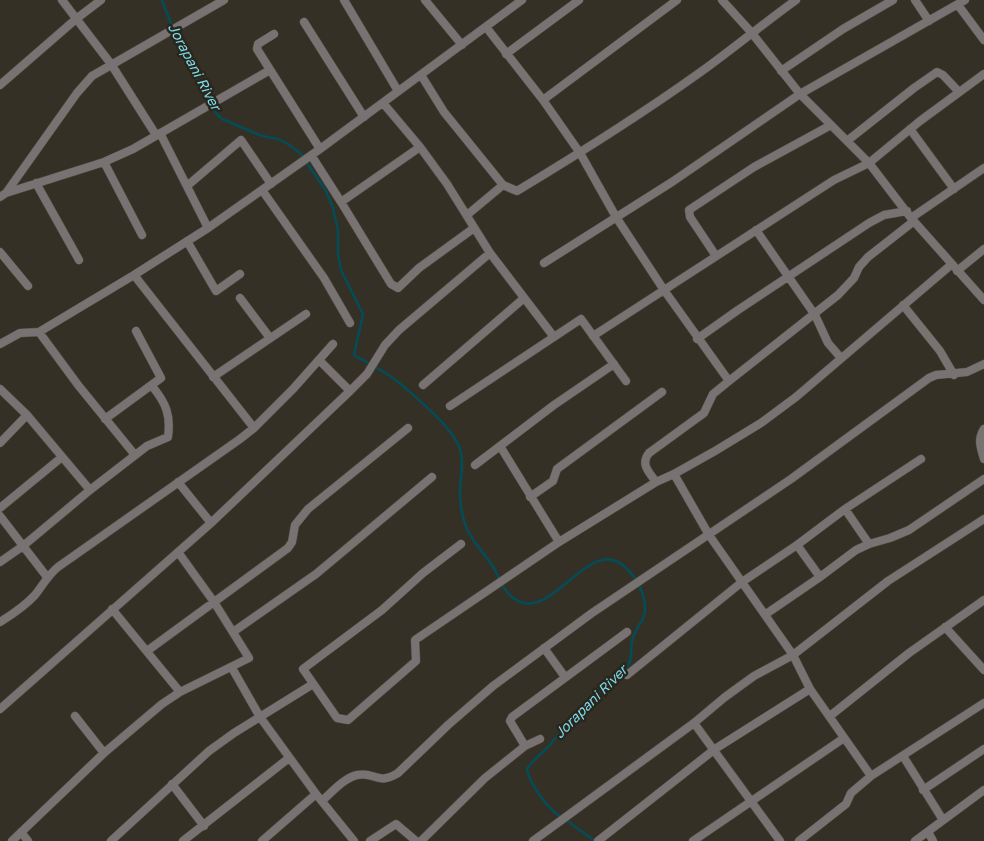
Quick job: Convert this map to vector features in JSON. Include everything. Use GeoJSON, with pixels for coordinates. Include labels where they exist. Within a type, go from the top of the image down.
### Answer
{"type":"FeatureCollection","features":[{"type":"Feature","properties":{"kind":"street"},"geometry":{"type":"LineString","coordinates":[[62,0],[111,64],[158,134],[208,228]]}},
{"type":"Feature","properties":{"kind":"street"},"geometry":{"type":"LineString","coordinates":[[0,85],[76,18],[101,0]]}},
{"type":"Feature","properties":{"kind":"street"},"geometry":{"type":"LineString","coordinates":[[3,195],[92,76],[224,0]]}},
{"type":"Feature","properties":{"kind":"street"},"geometry":{"type":"LineString","coordinates":[[344,0],[398,91]]}},
{"type":"Feature","properties":{"kind":"street"},"geometry":{"type":"LineString","coordinates":[[425,0],[462,45]]}},
{"type":"Feature","properties":{"kind":"street"},"geometry":{"type":"LineString","coordinates":[[1,343],[20,333],[39,332],[208,228],[310,157],[522,0]]}},
{"type":"Feature","properties":{"kind":"street"},"geometry":{"type":"LineString","coordinates":[[506,54],[579,0]]}},
{"type":"Feature","properties":{"kind":"street"},"geometry":{"type":"LineString","coordinates":[[543,100],[677,0]]}},
{"type":"Feature","properties":{"kind":"street"},"geometry":{"type":"LineString","coordinates":[[722,0],[751,32],[800,94],[869,163],[911,217],[984,300]]}},
{"type":"Feature","properties":{"kind":"street"},"geometry":{"type":"LineString","coordinates":[[421,75],[444,112],[503,185],[517,191],[634,118],[696,75],[796,0]]}},
{"type":"Feature","properties":{"kind":"street"},"geometry":{"type":"LineString","coordinates":[[781,71],[835,34],[893,0]]}},
{"type":"Feature","properties":{"kind":"street"},"geometry":{"type":"LineString","coordinates":[[915,0],[929,21]]}},
{"type":"Feature","properties":{"kind":"street"},"geometry":{"type":"LineString","coordinates":[[544,263],[672,182],[800,94],[962,2],[984,40]]}},
{"type":"Feature","properties":{"kind":"street"},"geometry":{"type":"LineString","coordinates":[[304,22],[364,117]]}},
{"type":"Feature","properties":{"kind":"street"},"geometry":{"type":"LineString","coordinates":[[486,27],[543,100],[580,153],[616,217],[697,339],[729,381]]}},
{"type":"Feature","properties":{"kind":"street"},"geometry":{"type":"LineString","coordinates":[[274,34],[260,42],[257,46],[320,149]]}},
{"type":"Feature","properties":{"kind":"street"},"geometry":{"type":"LineString","coordinates":[[3,195],[104,162],[206,108],[270,70]]}},
{"type":"Feature","properties":{"kind":"street"},"geometry":{"type":"LineString","coordinates":[[847,141],[937,72],[943,75],[959,92]]}},
{"type":"Feature","properties":{"kind":"street"},"geometry":{"type":"LineString","coordinates":[[593,336],[834,180],[869,163],[910,129],[984,74]]}},
{"type":"Feature","properties":{"kind":"street"},"geometry":{"type":"LineString","coordinates":[[383,103],[420,147],[467,215],[490,253],[554,338]]}},
{"type":"Feature","properties":{"kind":"street"},"geometry":{"type":"LineString","coordinates":[[716,256],[690,217],[689,210],[754,167],[831,125]]}},
{"type":"Feature","properties":{"kind":"street"},"geometry":{"type":"LineString","coordinates":[[910,129],[954,189]]}},
{"type":"Feature","properties":{"kind":"street"},"geometry":{"type":"LineString","coordinates":[[187,186],[242,140],[271,184]]}},
{"type":"Feature","properties":{"kind":"street"},"geometry":{"type":"LineString","coordinates":[[341,202],[420,147]]}},
{"type":"Feature","properties":{"kind":"street"},"geometry":{"type":"LineString","coordinates":[[310,157],[341,202],[392,284],[398,288],[419,268],[474,228]]}},
{"type":"Feature","properties":{"kind":"street"},"geometry":{"type":"LineString","coordinates":[[104,162],[142,235]]}},
{"type":"Feature","properties":{"kind":"street"},"geometry":{"type":"LineString","coordinates":[[656,482],[646,468],[645,458],[649,453],[704,413],[713,394],[815,315],[847,287],[859,267],[868,257],[911,217],[984,168]]}},
{"type":"Feature","properties":{"kind":"street"},"geometry":{"type":"LineString","coordinates":[[36,183],[79,260]]}},
{"type":"Feature","properties":{"kind":"street"},"geometry":{"type":"LineString","coordinates":[[467,215],[503,185]]}},
{"type":"Feature","properties":{"kind":"street"},"geometry":{"type":"LineString","coordinates":[[262,190],[324,278],[350,323]]}},
{"type":"Feature","properties":{"kind":"street"},"geometry":{"type":"LineString","coordinates":[[697,339],[878,218],[891,214],[911,217]]}},
{"type":"Feature","properties":{"kind":"street"},"geometry":{"type":"LineString","coordinates":[[756,230],[815,315],[823,335],[841,358]]}},
{"type":"Feature","properties":{"kind":"street"},"geometry":{"type":"LineString","coordinates":[[187,241],[216,290],[240,274]]}},
{"type":"Feature","properties":{"kind":"street"},"geometry":{"type":"LineString","coordinates":[[957,271],[984,249]]}},
{"type":"Feature","properties":{"kind":"street"},"geometry":{"type":"LineString","coordinates":[[0,252],[28,286]]}},
{"type":"Feature","properties":{"kind":"street"},"geometry":{"type":"LineString","coordinates":[[0,710],[211,523],[367,374],[385,345],[399,330],[490,253]]}},
{"type":"Feature","properties":{"kind":"street"},"geometry":{"type":"LineString","coordinates":[[460,544],[423,573],[382,610],[303,669],[337,718],[348,720],[416,662],[415,640],[559,542],[656,482],[674,474],[761,423],[796,397],[952,264]]}},
{"type":"Feature","properties":{"kind":"street"},"geometry":{"type":"LineString","coordinates":[[134,275],[254,428]]}},
{"type":"Feature","properties":{"kind":"street"},"geometry":{"type":"LineString","coordinates":[[240,298],[270,338]]}},
{"type":"Feature","properties":{"kind":"street"},"geometry":{"type":"LineString","coordinates":[[423,385],[524,298]]}},
{"type":"Feature","properties":{"kind":"street"},"geometry":{"type":"LineString","coordinates":[[903,304],[936,345],[954,374]]}},
{"type":"Feature","properties":{"kind":"street"},"geometry":{"type":"LineString","coordinates":[[213,377],[306,314]]}},
{"type":"Feature","properties":{"kind":"street"},"geometry":{"type":"LineString","coordinates":[[450,406],[581,319],[626,381]]}},
{"type":"Feature","properties":{"kind":"street"},"geometry":{"type":"LineString","coordinates":[[104,418],[161,378],[136,331]]}},
{"type":"Feature","properties":{"kind":"street"},"geometry":{"type":"LineString","coordinates":[[39,332],[104,418],[135,455]]}},
{"type":"Feature","properties":{"kind":"street"},"geometry":{"type":"LineString","coordinates":[[0,622],[27,603],[47,577],[58,567],[254,428],[293,389],[333,344]]}},
{"type":"Feature","properties":{"kind":"street"},"geometry":{"type":"LineString","coordinates":[[319,360],[350,391]]}},
{"type":"Feature","properties":{"kind":"street"},"geometry":{"type":"LineString","coordinates":[[475,464],[554,405],[614,364]]}},
{"type":"Feature","properties":{"kind":"street"},"geometry":{"type":"LineString","coordinates":[[322,801],[348,779],[356,775],[363,774],[381,780],[389,778],[398,772],[493,686],[544,648],[791,479],[929,378],[936,375],[967,372],[984,364]]}},
{"type":"Feature","properties":{"kind":"street"},"geometry":{"type":"LineString","coordinates":[[0,562],[23,546],[90,490],[147,446],[168,437],[166,403],[152,386]]}},
{"type":"Feature","properties":{"kind":"street"},"geometry":{"type":"LineString","coordinates":[[0,389],[27,415],[90,490]]}},
{"type":"Feature","properties":{"kind":"street"},"geometry":{"type":"LineString","coordinates":[[530,497],[553,481],[557,469],[662,392]]}},
{"type":"Feature","properties":{"kind":"street"},"geometry":{"type":"LineString","coordinates":[[0,442],[27,415]]}},
{"type":"Feature","properties":{"kind":"street"},"geometry":{"type":"LineString","coordinates":[[147,651],[288,548],[292,542],[295,525],[304,514],[408,428]]}},
{"type":"Feature","properties":{"kind":"street"},"geometry":{"type":"LineString","coordinates":[[984,429],[979,443],[984,459]]}},
{"type":"Feature","properties":{"kind":"street"},"geometry":{"type":"LineString","coordinates":[[500,446],[559,542]]}},
{"type":"Feature","properties":{"kind":"street"},"geometry":{"type":"LineString","coordinates":[[0,508],[62,457]]}},
{"type":"Feature","properties":{"kind":"street"},"geometry":{"type":"LineString","coordinates":[[627,675],[742,582],[921,459]]}},
{"type":"Feature","properties":{"kind":"street"},"geometry":{"type":"LineString","coordinates":[[674,474],[709,535],[766,614],[793,655],[810,689],[871,776]]}},
{"type":"Feature","properties":{"kind":"street"},"geometry":{"type":"LineString","coordinates":[[233,632],[316,574],[432,477]]}},
{"type":"Feature","properties":{"kind":"street"},"geometry":{"type":"LineString","coordinates":[[766,614],[856,550],[909,530],[984,479]]}},
{"type":"Feature","properties":{"kind":"street"},"geometry":{"type":"LineString","coordinates":[[178,482],[211,523]]}},
{"type":"Feature","properties":{"kind":"street"},"geometry":{"type":"LineString","coordinates":[[846,509],[869,544]]}},
{"type":"Feature","properties":{"kind":"street"},"geometry":{"type":"LineString","coordinates":[[0,516],[47,577]]}},
{"type":"Feature","properties":{"kind":"street"},"geometry":{"type":"LineString","coordinates":[[533,841],[559,824],[694,723],[724,697],[754,676],[793,655],[888,581],[984,519]]}},
{"type":"Feature","properties":{"kind":"street"},"geometry":{"type":"LineString","coordinates":[[797,545],[820,577]]}},
{"type":"Feature","properties":{"kind":"street"},"geometry":{"type":"LineString","coordinates":[[12,841],[129,730],[180,692],[249,658],[214,602],[178,552]]}},
{"type":"Feature","properties":{"kind":"street"},"geometry":{"type":"LineString","coordinates":[[830,716],[944,627],[984,600]]}},
{"type":"Feature","properties":{"kind":"street"},"geometry":{"type":"LineString","coordinates":[[112,609],[180,692]]}},
{"type":"Feature","properties":{"kind":"street"},"geometry":{"type":"LineString","coordinates":[[944,627],[984,670]]}},
{"type":"Feature","properties":{"kind":"street"},"geometry":{"type":"LineString","coordinates":[[525,746],[510,721],[512,717],[627,632]]}},
{"type":"Feature","properties":{"kind":"street"},"geometry":{"type":"LineString","coordinates":[[544,648],[565,677]]}},
{"type":"Feature","properties":{"kind":"street"},"geometry":{"type":"LineString","coordinates":[[232,668],[260,717],[316,794],[354,841]]}},
{"type":"Feature","properties":{"kind":"street"},"geometry":{"type":"LineString","coordinates":[[111,841],[209,751],[234,732],[313,684]]}},
{"type":"Feature","properties":{"kind":"street"},"geometry":{"type":"LineString","coordinates":[[600,839],[715,750],[810,689]]}},
{"type":"Feature","properties":{"kind":"street"},"geometry":{"type":"LineString","coordinates":[[798,841],[846,804],[851,793],[871,776],[984,702]]}},
{"type":"Feature","properties":{"kind":"street"},"geometry":{"type":"LineString","coordinates":[[75,716],[104,753]]}},
{"type":"Feature","properties":{"kind":"street"},"geometry":{"type":"LineString","coordinates":[[694,723],[780,841]]}},
{"type":"Feature","properties":{"kind":"street"},"geometry":{"type":"LineString","coordinates":[[421,841],[484,778],[525,746],[540,738]]}},
{"type":"Feature","properties":{"kind":"street"},"geometry":{"type":"LineString","coordinates":[[694,841],[844,738]]}},
{"type":"Feature","properties":{"kind":"street"},"geometry":{"type":"LineString","coordinates":[[923,790],[984,749]]}},
{"type":"Feature","properties":{"kind":"street"},"geometry":{"type":"LineString","coordinates":[[903,756],[943,820]]}},
{"type":"Feature","properties":{"kind":"street"},"geometry":{"type":"LineString","coordinates":[[183,841],[289,758]]}},
{"type":"Feature","properties":{"kind":"street"},"geometry":{"type":"LineString","coordinates":[[172,784],[204,826]]}},
{"type":"Feature","properties":{"kind":"street"},"geometry":{"type":"LineString","coordinates":[[915,841],[984,790]]}},
{"type":"Feature","properties":{"kind":"street"},"geometry":{"type":"LineString","coordinates":[[262,841],[316,794]]}},
{"type":"Feature","properties":{"kind":"street"},"geometry":{"type":"LineString","coordinates":[[370,841],[396,824],[416,841]]}},
{"type":"Feature","properties":{"kind":"street"},"geometry":{"type":"LineString","coordinates":[[21,832],[28,841]]}},
{"type":"Feature","properties":{"kind":"street"},"geometry":{"type":"LineString","coordinates":[[928,832],[933,841]]}},
{"type":"Feature","properties":{"kind":"waterway","name":"Jorapani River"},"geometry":{"type":"LineString","coordinates":[[162,0],[176,37],[216,113],[222,119],[262,136],[278,139],[288,144],[299,152],[325,189],[333,208],[338,231],[338,253],[341,270],[363,314],[354,355],[402,385],[443,423],[456,441],[461,455],[460,498],[465,523],[473,540],[494,568],[504,588],[519,602],[535,603],[550,595],[597,561],[613,560],[628,570],[640,587],[644,597],[645,611],[633,638],[629,664],[587,702],[527,769],[540,796],[561,817]]}},
{"type":"Feature","properties":{"kind":"waterway","name":"Jorapani River"},"geometry":{"type":"LineString","coordinates":[[566,820],[595,841]]}}]}
